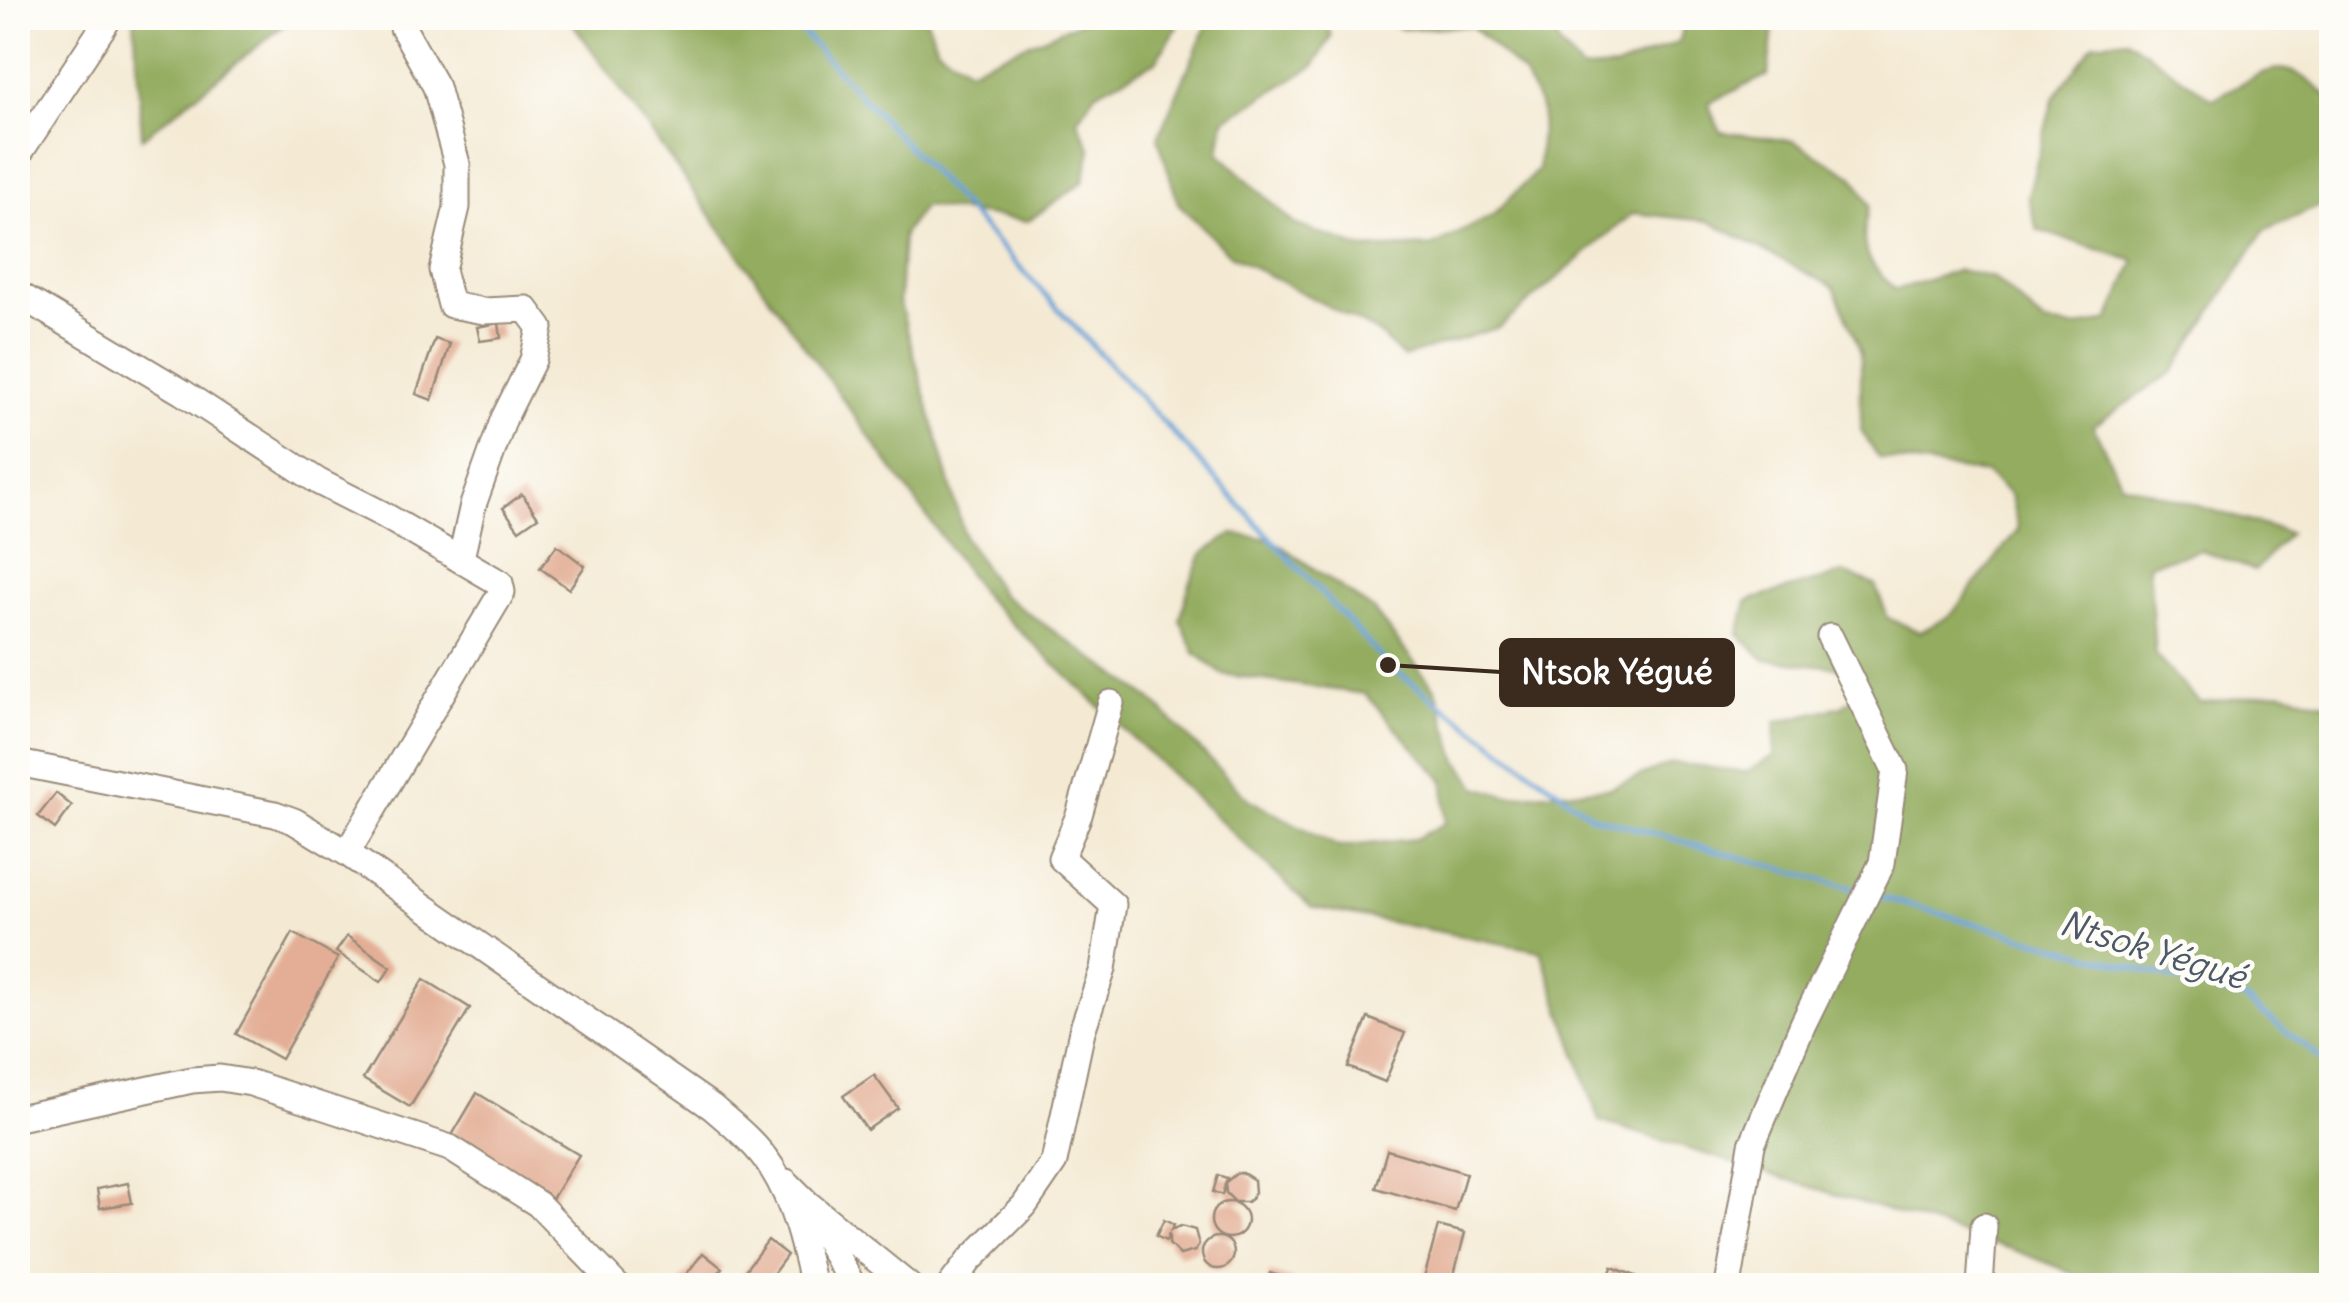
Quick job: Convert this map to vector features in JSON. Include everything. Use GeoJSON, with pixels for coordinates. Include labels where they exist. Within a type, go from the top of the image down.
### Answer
{"type":"FeatureCollection","features":[{"type":"Feature","properties":{"kind":"street"},"geometry":{"type":"LineString","coordinates":[[18,154],[109,18]]}},
{"type":"Feature","properties":{"kind":"street"},"geometry":{"type":"LineString","coordinates":[[403,18],[402,28],[436,87],[457,164],[457,207],[442,270],[452,305],[484,311],[526,309],[540,328],[533,360],[504,418],[473,505],[461,558]]}},
{"type":"Feature","properties":{"kind":"street"},"geometry":{"type":"LineString","coordinates":[[18,294],[182,392],[319,482],[500,583],[502,592],[347,853]]}},
{"type":"Feature","properties":{"kind":"street"},"geometry":{"type":"LineString","coordinates":[[1728,1286],[1752,1145],[1803,1024],[1882,863],[1895,770],[1830,637]]}},
{"type":"Feature","properties":{"kind":"street"},"geometry":{"type":"LineString","coordinates":[[950,1286],[968,1261],[1024,1206],[1054,1162],[1082,1030],[1103,970],[1113,905],[1061,858],[1078,816],[1111,703]]}},
{"type":"Feature","properties":{"kind":"street"},"geometry":{"type":"LineString","coordinates":[[18,763],[294,821],[347,853],[712,1107],[744,1135],[808,1204],[908,1286]]}},
{"type":"Feature","properties":{"kind":"street"},"geometry":{"type":"LineString","coordinates":[[18,1118],[192,1080],[220,1078],[251,1083],[450,1148],[538,1204],[616,1286]]}},
{"type":"Feature","properties":{"kind":"street"},"geometry":{"type":"LineString","coordinates":[[772,1168],[793,1214],[813,1286]]}},
{"type":"Feature","properties":{"kind":"street"},"geometry":{"type":"LineString","coordinates":[[808,1204],[853,1286]]}},
{"type":"Feature","properties":{"kind":"street"},"geometry":{"type":"LineString","coordinates":[[1980,1286],[1984,1226]]}},
{"type":"Feature","properties":{"kind":"green space"},"geometry":{"type":"Polygon","coordinates":[[[134,18],[293,18],[142,138],[134,18]]]}},
{"type":"Feature","properties":{"kind":"green space"},"geometry":{"type":"Polygon","coordinates":[[[569,18],[926,18],[938,48],[969,69],[1089,18],[1172,18],[1177,28],[1156,61],[1095,93],[1077,120],[1091,150],[1083,182],[1028,221],[924,206],[903,234],[899,301],[965,538],[1002,595],[1151,699],[1248,799],[1339,847],[1415,839],[1445,823],[1444,781],[1365,694],[1222,674],[1195,653],[1180,620],[1189,586],[1202,554],[1233,534],[1271,539],[1373,610],[1436,690],[1457,759],[1477,787],[1508,796],[1611,788],[1673,763],[1746,772],[1774,756],[1776,722],[1842,706],[1869,686],[1836,667],[1764,659],[1739,635],[1747,601],[1844,573],[1875,585],[1888,618],[1920,632],[1951,615],[2018,530],[2011,496],[1986,473],[1879,458],[1861,430],[1861,352],[1835,288],[1708,221],[1633,213],[1500,327],[1403,357],[1377,332],[1230,255],[1178,203],[1158,137],[1210,18],[1326,18],[1331,37],[1314,66],[1224,120],[1219,153],[1294,224],[1363,249],[1433,246],[1492,216],[1538,170],[1542,111],[1525,76],[1472,26],[1402,29],[1378,18],[1549,18],[1559,45],[1582,70],[1616,68],[1679,42],[1686,18],[1774,18],[1768,75],[1708,103],[1720,132],[1793,141],[1854,177],[1870,205],[1864,233],[1866,252],[1896,290],[1959,270],[1994,278],[2045,324],[2076,328],[2109,320],[2135,261],[2037,230],[2028,197],[2053,99],[2094,43],[2127,39],[2213,99],[2274,70],[2286,70],[2314,85],[2331,101],[2331,201],[2264,231],[2174,371],[2093,426],[2121,483],[2289,533],[2255,571],[2201,550],[2149,564],[2155,655],[2200,703],[2281,692],[2331,704],[2331,1285],[2105,1285],[2014,1250],[1599,1121],[1541,951],[1311,907],[986,599],[569,18]]]}},
{"type":"Feature","properties":{"kind":"building"},"geometry":{"type":"Polygon","coordinates":[[[499,323],[501,338],[480,341],[477,327],[499,323]]]}},
{"type":"Feature","properties":{"kind":"building"},"geometry":{"type":"Polygon","coordinates":[[[435,339],[450,344],[432,400],[416,394],[435,339]]]}},
{"type":"Feature","properties":{"kind":"building"},"geometry":{"type":"Polygon","coordinates":[[[522,494],[538,517],[519,530],[503,508],[522,494]]]}},
{"type":"Feature","properties":{"kind":"building"},"geometry":{"type":"Polygon","coordinates":[[[557,545],[585,566],[569,589],[540,568],[557,545]]]}},
{"type":"Feature","properties":{"kind":"building"},"geometry":{"type":"Polygon","coordinates":[[[56,793],[72,806],[55,829],[38,816],[56,793]]]}},
{"type":"Feature","properties":{"kind":"building"},"geometry":{"type":"Polygon","coordinates":[[[293,933],[338,958],[281,1059],[236,1034],[293,933]]]}},
{"type":"Feature","properties":{"kind":"building"},"geometry":{"type":"Polygon","coordinates":[[[347,936],[391,967],[381,982],[336,952],[347,936]]]}},
{"type":"Feature","properties":{"kind":"building"},"geometry":{"type":"Polygon","coordinates":[[[424,979],[470,1008],[410,1107],[363,1079],[424,979]]]}},
{"type":"Feature","properties":{"kind":"building"},"geometry":{"type":"Polygon","coordinates":[[[1368,1018],[1405,1033],[1385,1082],[1348,1067],[1368,1018]]]}},
{"type":"Feature","properties":{"kind":"building"},"geometry":{"type":"Polygon","coordinates":[[[874,1075],[898,1108],[867,1130],[843,1096],[874,1075]]]}},
{"type":"Feature","properties":{"kind":"building"},"geometry":{"type":"Polygon","coordinates":[[[477,1093],[579,1155],[552,1199],[451,1137],[477,1093]]]}},
{"type":"Feature","properties":{"kind":"building"},"geometry":{"type":"Polygon","coordinates":[[[1387,1150],[1466,1173],[1455,1211],[1376,1188],[1387,1150]]]}},
{"type":"Feature","properties":{"kind":"building"},"geometry":{"type":"Polygon","coordinates":[[[1237,1173],[1254,1180],[1255,1192],[1247,1202],[1235,1202],[1226,1193],[1225,1184],[1222,1195],[1213,1192],[1218,1175],[1227,1178],[1226,1182],[1237,1173]]]}},
{"type":"Feature","properties":{"kind":"building"},"geometry":{"type":"Polygon","coordinates":[[[128,1183],[132,1203],[100,1208],[97,1189],[128,1183]]]}},
{"type":"Feature","properties":{"kind":"building"},"geometry":{"type":"Polygon","coordinates":[[[1229,1202],[1242,1207],[1247,1220],[1242,1233],[1229,1238],[1216,1233],[1211,1220],[1216,1207],[1229,1202]]]}},
{"type":"Feature","properties":{"kind":"building"},"geometry":{"type":"Polygon","coordinates":[[[1164,1220],[1174,1225],[1171,1230],[1181,1226],[1195,1230],[1199,1245],[1195,1251],[1180,1255],[1169,1244],[1169,1234],[1166,1241],[1156,1236],[1164,1220]]]}},
{"type":"Feature","properties":{"kind":"building"},"geometry":{"type":"Polygon","coordinates":[[[1438,1226],[1465,1233],[1451,1286],[1422,1286],[1438,1226]]]}},
{"type":"Feature","properties":{"kind":"building"},"geometry":{"type":"Polygon","coordinates":[[[1218,1237],[1229,1242],[1234,1253],[1229,1264],[1218,1269],[1207,1264],[1202,1253],[1207,1242],[1218,1237]]]}},
{"type":"Feature","properties":{"kind":"building"},"geometry":{"type":"Polygon","coordinates":[[[768,1240],[787,1255],[764,1286],[733,1286],[768,1240]]]}},
{"type":"Feature","properties":{"kind":"building"},"geometry":{"type":"Polygon","coordinates":[[[703,1253],[722,1268],[708,1286],[677,1286],[703,1253]]]}},
{"type":"Feature","properties":{"kind":"building"},"geometry":{"type":"Polygon","coordinates":[[[1612,1267],[1641,1278],[1638,1286],[1605,1286],[1612,1267]]]}},
{"type":"Feature","properties":{"kind":"building"},"geometry":{"type":"Polygon","coordinates":[[[1270,1273],[1307,1285],[1266,1286],[1270,1273]]]}},
{"type":"Feature","properties":{"kind":"building"},"geometry":{"type":"Polygon","coordinates":[[[776,1276],[790,1286],[769,1286],[776,1276]]]}},
{"type":"Feature","properties":{"kind":"waterway","name":"Ntsok Yégué"},"geometry":{"type":"LineString","coordinates":[[789,18],[1388,665],[1592,816],[1858,890]]}},
{"type":"Feature","properties":{"kind":"waterway","name":"Ntsok Yégué"},"geometry":{"type":"LineString","coordinates":[[1873,895],[2243,998],[2332,1067]]}},
{"type":"Feature","properties":{"kind":"place","name":"Ntsok Yégué"},"geometry":{"type":"Point","coordinates":[1388,665]}}]}
